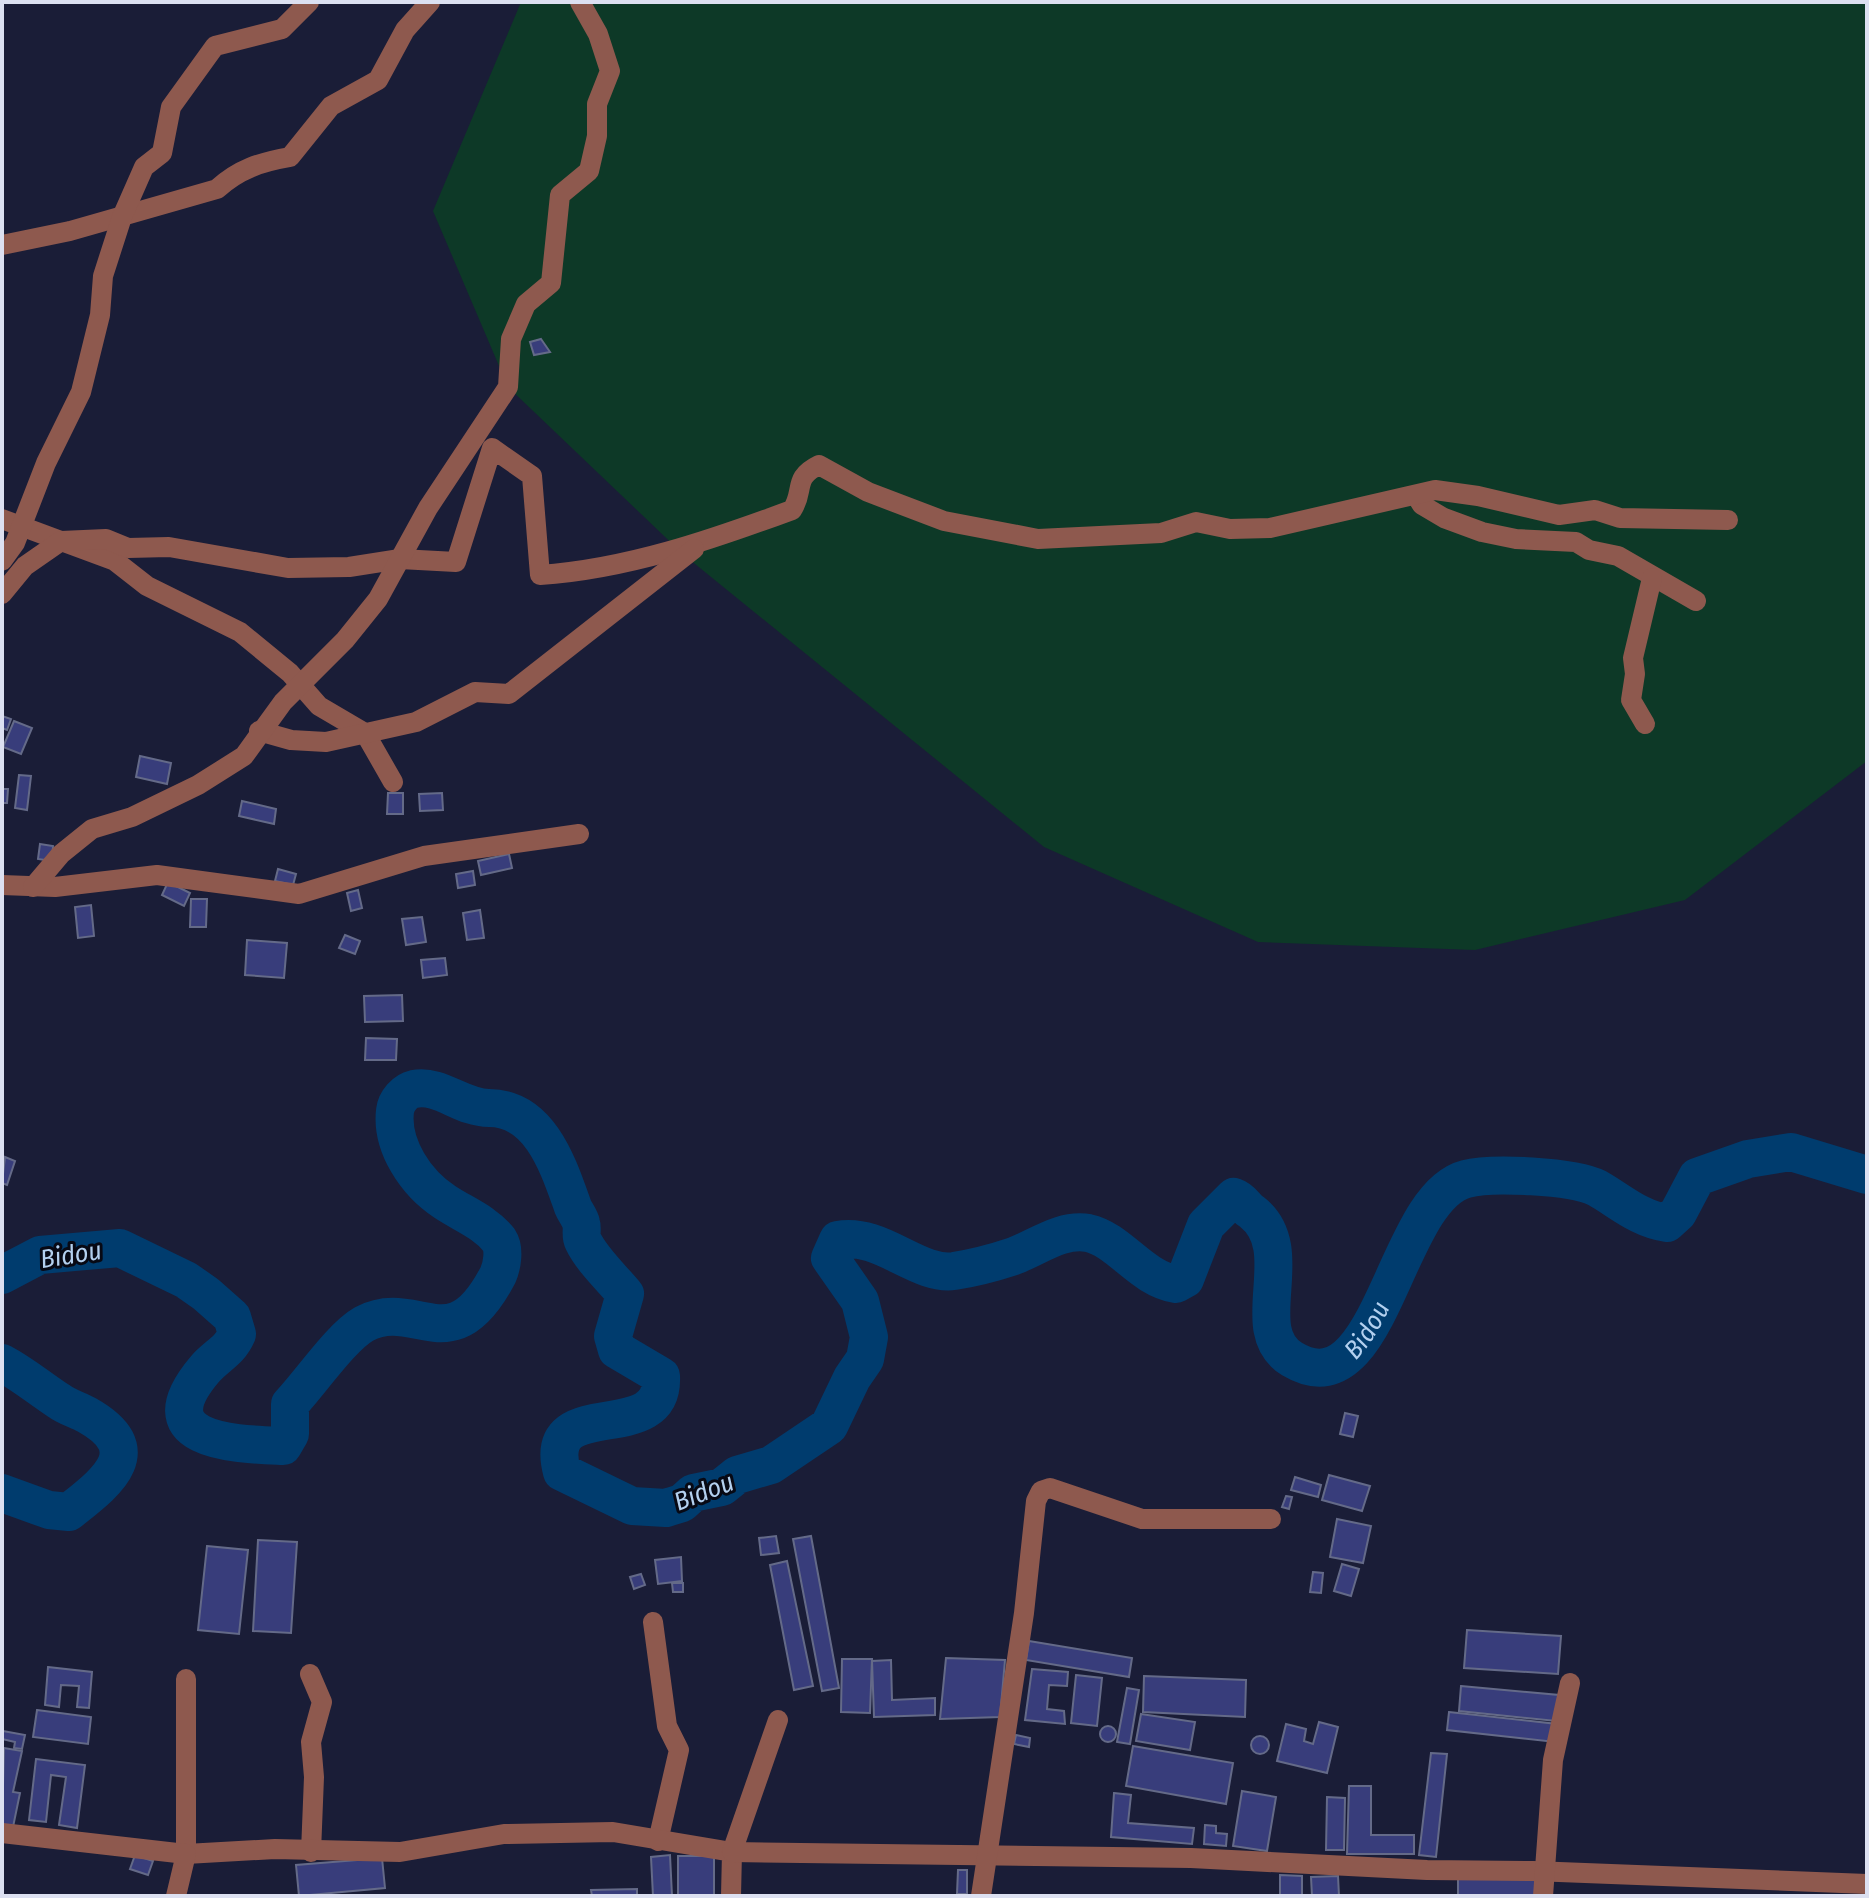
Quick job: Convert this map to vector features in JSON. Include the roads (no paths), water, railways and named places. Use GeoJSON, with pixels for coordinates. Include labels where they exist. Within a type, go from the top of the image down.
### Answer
{"type":"FeatureCollection","features":[{"type":"Feature","properties":{"kind":"street"},"geometry":{"type":"LineString","coordinates":[[2,561],[12,522],[81,392],[100,315],[103,276],[122,217],[144,167],[162,153],[171,107],[215,46],[282,29],[309,2]]}},
{"type":"Feature","properties":{"kind":"street"},"geometry":{"type":"LineString","coordinates":[[2,245],[122,217],[217,189],[234,174],[262,162],[290,157],[331,106],[378,80],[405,30],[430,2]]}},
{"type":"Feature","properties":{"kind":"street"},"geometry":{"type":"LineString","coordinates":[[33,887],[76,839],[92,829],[132,817],[198,785],[244,756],[259,731],[283,702],[302,686],[378,599],[428,508],[508,387],[511,339],[526,304],[551,283],[560,195],[589,171],[597,136],[597,104],[610,71],[598,34],[580,2]]}},
{"type":"Feature","properties":{"kind":"street"},"geometry":{"type":"LineString","coordinates":[[2,594],[25,566],[61,541],[106,539],[128,548],[169,547],[288,568],[349,567],[400,559],[456,562],[492,448],[532,476],[540,575],[578,572],[710,539],[792,510],[799,500],[799,483],[808,471],[819,465],[868,492],[944,521],[1038,539],[1161,533],[1196,522],[1222,529],[1270,528],[1403,497],[1446,491],[1559,515],[1595,510],[1620,518],[1728,520]]}},
{"type":"Feature","properties":{"kind":"street"},"geometry":{"type":"LineString","coordinates":[[1417,497],[1422,505],[1457,524],[1516,539],[1576,542],[1589,550],[1627,560],[1652,578],[1696,601]]}},
{"type":"Feature","properties":{"kind":"street"},"geometry":{"type":"LineString","coordinates":[[12,522],[115,561],[147,586],[240,632],[302,686],[319,706],[365,733],[393,782]]}},
{"type":"Feature","properties":{"kind":"street"},"geometry":{"type":"LineString","coordinates":[[259,731],[291,740],[326,742],[416,722],[475,692],[509,694],[684,555],[710,539]]}},
{"type":"Feature","properties":{"kind":"street"},"geometry":{"type":"LineString","coordinates":[[1645,724],[1631,700],[1635,674],[1633,658],[1652,578]]}},
{"type":"Feature","properties":{"kind":"street"},"geometry":{"type":"LineString","coordinates":[[2,885],[33,887],[157,875],[299,894],[424,856],[579,834]]}},
{"type":"Feature","properties":{"kind":"street"},"geometry":{"type":"LineString","coordinates":[[981,1896],[1024,1613],[1036,1501],[1041,1491],[1050,1488],[1142,1519],[1271,1519]]}},
{"type":"Feature","properties":{"kind":"street"},"geometry":{"type":"LineString","coordinates":[[653,1622],[667,1726],[679,1750],[658,1841]]}},
{"type":"Feature","properties":{"kind":"street"},"geometry":{"type":"LineString","coordinates":[[310,1674],[322,1702],[311,1742],[314,1777],[311,1852]]}},
{"type":"Feature","properties":{"kind":"street"},"geometry":{"type":"LineString","coordinates":[[176,1896],[186,1854],[186,1679]]}},
{"type":"Feature","properties":{"kind":"street"},"geometry":{"type":"LineString","coordinates":[[1543,1896],[1553,1760],[1570,1683]]}},
{"type":"Feature","properties":{"kind":"street"},"geometry":{"type":"LineString","coordinates":[[731,1896],[732,1852],[778,1720]]}},
{"type":"Feature","properties":{"kind":"street"},"geometry":{"type":"LineString","coordinates":[[2,1833],[186,1854],[256,1849],[400,1852],[504,1834],[613,1832],[732,1852],[919,1852],[986,1858],[1130,1856],[1427,1870],[1867,1884]]}},
{"type":"Feature","properties":{"kind":"waterway","name":"Bidou"},"geometry":{"type":"LineString","coordinates":[[2,1275],[40,1255],[120,1248],[186,1280],[232,1317],[237,1334],[188,1393],[184,1412],[190,1425],[203,1434],[221,1440],[283,1446],[290,1434],[290,1404],[355,1330],[383,1318],[449,1323],[465,1317],[481,1302],[498,1275],[502,1262],[499,1240],[481,1223],[445,1202],[424,1185],[401,1150],[395,1124],[399,1100],[411,1090],[424,1088],[479,1107],[507,1111],[522,1118],[545,1143],[580,1221],[583,1241],[625,1294],[613,1336],[617,1350],[661,1376],[657,1398],[644,1411],[585,1425],[569,1433],[560,1447],[562,1472],[632,1506],[666,1508],[682,1503],[693,1493],[722,1487],[737,1475],[771,1465],[829,1426],[852,1378],[865,1359],[869,1337],[860,1301],[830,1258],[838,1240],[869,1242],[926,1267],[954,1271],[1014,1256],[1069,1233],[1088,1233],[1110,1243],[1152,1274],[1176,1284],[1185,1279],[1206,1225],[1234,1197],[1266,1228],[1272,1247],[1272,1329],[1279,1346],[1292,1359],[1322,1368],[1347,1356],[1367,1331],[1421,1223],[1441,1194],[1466,1179],[1532,1176],[1586,1184],[1639,1214],[1667,1223],[1678,1213],[1697,1177],[1748,1159],[1791,1152],[1867,1175]]}},
{"type":"Feature","properties":{"kind":"waterway","name":"Bidou"},"geometry":{"type":"LineString","coordinates":[[2,1363],[106,1428],[116,1441],[119,1454],[107,1478],[69,1512],[49,1510],[2,1493]]}}]}
